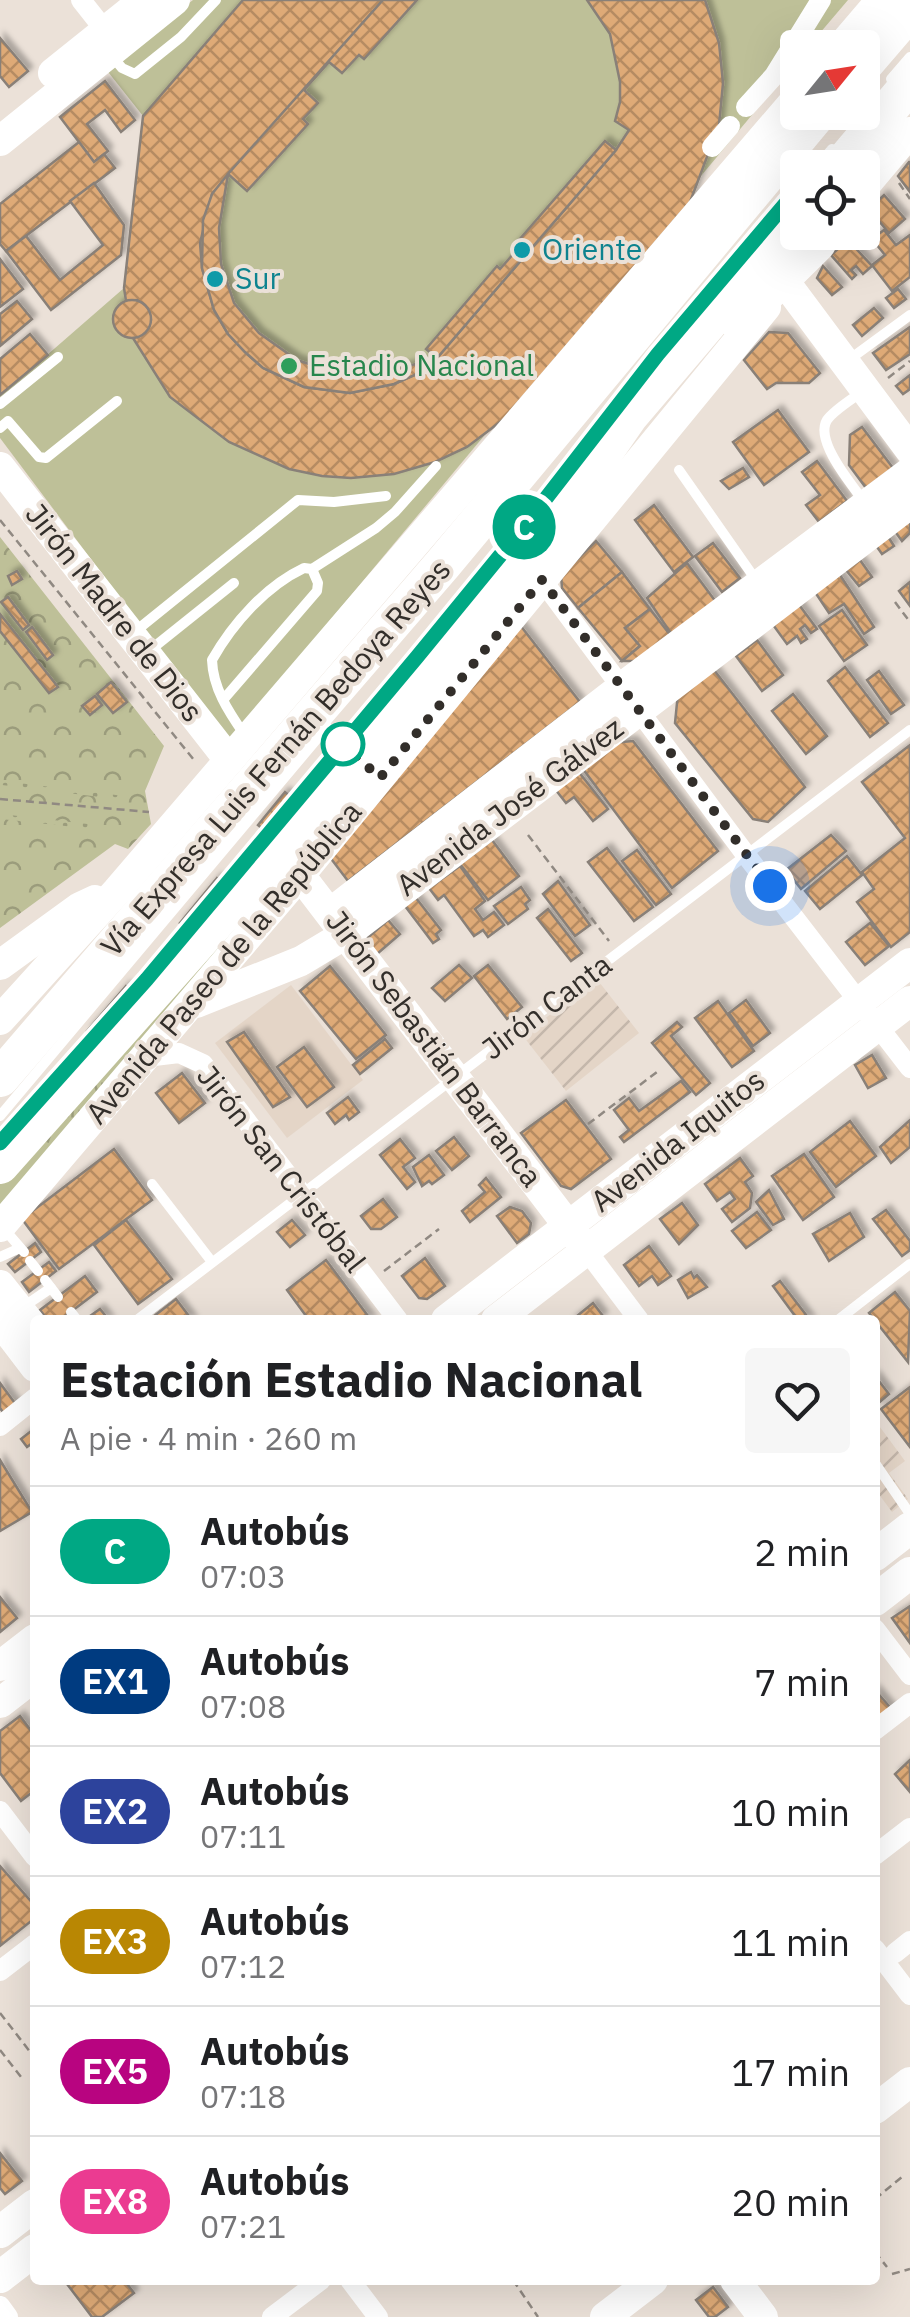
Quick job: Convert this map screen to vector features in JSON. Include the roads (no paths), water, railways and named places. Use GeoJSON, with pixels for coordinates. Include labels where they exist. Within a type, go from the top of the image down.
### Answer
{"type":"FeatureCollection","features":[{"type":"Feature","properties":{"kind":"highway"},"geometry":{"type":"LineString","coordinates":[[866,30],[883,0]]}},
{"type":"Feature","properties":{"kind":"highway","name":"Vía Expresa Luis Fernán Bedoya Reyes"},"geometry":{"type":"LineString","coordinates":[[0,1078],[444,564],[574,434],[833,140],[886,76],[910,1]]}},
{"type":"Feature","properties":{"kind":"highway"},"geometry":{"type":"LineString","coordinates":[[574,434],[574,384],[626,317],[788,130]]}},
{"type":"Feature","properties":{"kind":"highway","name":"Vía Expresa Luis Fernán Bedoya Reyes"},"geometry":{"type":"LineString","coordinates":[[0,1165],[278,854],[544,539],[578,514],[740,320],[787,250]]}},
{"type":"Feature","properties":{"kind":"main road"},"geometry":{"type":"LineString","coordinates":[[0,141],[112,44],[144,0]]}},
{"type":"Feature","properties":{"kind":"main road"},"geometry":{"type":"LineString","coordinates":[[0,116],[175,0]]}},
{"type":"Feature","properties":{"kind":"main road"},"geometry":{"type":"LineString","coordinates":[[856,30],[883,0]]}},
{"type":"Feature","properties":{"kind":"main road"},"geometry":{"type":"LineString","coordinates":[[0,1020],[116,891],[780,118]]}},
{"type":"Feature","properties":{"kind":"main road"},"geometry":{"type":"LineString","coordinates":[[880,168],[910,132]]}},
{"type":"Feature","properties":{"kind":"main road","name":"Avenida Paseo de la República"},"geometry":{"type":"LineString","coordinates":[[30,1261],[146,1057],[300,875],[784,282],[794,250]]}},
{"type":"Feature","properties":{"kind":"main road"},"geometry":{"type":"LineString","coordinates":[[784,282],[910,450]]}},
{"type":"Feature","properties":{"kind":"main road","name":"Jirón Madre de Dios"},"geometry":{"type":"LineString","coordinates":[[0,467],[229,760]]}},
{"type":"Feature","properties":{"kind":"main road","name":"Avenida José Gálvez"},"geometry":{"type":"LineString","coordinates":[[630,698],[759,584],[910,472]]}},
{"type":"Feature","properties":{"kind":"main road","name":"Avenida José Gálvez"},"geometry":{"type":"LineString","coordinates":[[188,1006],[301,961],[338,923],[630,698],[910,504]]}},
{"type":"Feature","properties":{"kind":"main road","name":"Jirón Sebastián Barranca"},"geometry":{"type":"LineString","coordinates":[[300,875],[578,1239]]}},
{"type":"Feature","properties":{"kind":"main road"},"geometry":{"type":"LineString","coordinates":[[0,965],[80,906],[116,891]]}},
{"type":"Feature","properties":{"kind":"main road","name":"Avenida Iquitos"},"geometry":{"type":"LineString","coordinates":[[454,1315],[578,1239],[868,1014],[910,963]]}},
{"type":"Feature","properties":{"kind":"main road","name":"Avenida Iquitos"},"geometry":{"type":"LineString","coordinates":[[868,1014],[910,1001]]}},
{"type":"Feature","properties":{"kind":"main road","name":"Avenida Iquitos"},"geometry":{"type":"LineString","coordinates":[[501,1315],[578,1239]]}},
{"type":"Feature","properties":{"kind":"main road"},"geometry":{"type":"LineString","coordinates":[[0,1284],[30,1353]]}},
{"type":"Feature","properties":{"kind":"main road"},"geometry":{"type":"LineString","coordinates":[[880,1551],[910,1528]]}},
{"type":"Feature","properties":{"kind":"main road"},"geometry":{"type":"LineString","coordinates":[[880,1596],[910,1573]]}},
{"type":"Feature","properties":{"kind":"main road"},"geometry":{"type":"LineString","coordinates":[[0,1666],[30,1643]]}},
{"type":"Feature","properties":{"kind":"main road"},"geometry":{"type":"LineString","coordinates":[[0,1703],[30,1680]]}},
{"type":"Feature","properties":{"kind":"main road"},"geometry":{"type":"LineString","coordinates":[[880,2105],[910,2082]]}},
{"type":"Feature","properties":{"kind":"main road"},"geometry":{"type":"LineString","coordinates":[[0,2232],[30,2209]]}},
{"type":"Feature","properties":{"kind":"main road"},"geometry":{"type":"LineString","coordinates":[[0,2277],[30,2254]]}},
{"type":"Feature","properties":{"kind":"main road"},"geometry":{"type":"LineString","coordinates":[[606,2317],[648,2285]]}},
{"type":"Feature","properties":{"kind":"main road"},"geometry":{"type":"LineString","coordinates":[[738,2285],[763,2317]]}},
{"type":"Feature","properties":{"kind":"main road"},"geometry":{"type":"LineString","coordinates":[[763,2285],[788,2317]]}},
{"type":"Feature","properties":{"kind":"street"},"geometry":{"type":"LineString","coordinates":[[81,0],[112,44]]}},
{"type":"Feature","properties":{"kind":"street"},"geometry":{"type":"LineString","coordinates":[[746,107],[774,76],[821,0]]}},
{"type":"Feature","properties":{"kind":"street"},"geometry":{"type":"LineString","coordinates":[[712,147],[730,126]]}},
{"type":"Feature","properties":{"kind":"street"},"geometry":{"type":"LineString","coordinates":[[542,580],[910,1068]]}},
{"type":"Feature","properties":{"kind":"street","name":"Jirón San Cristóbal"},"geometry":{"type":"LineString","coordinates":[[146,1057],[179,1053],[203,1064],[394,1315]]}},
{"type":"Feature","properties":{"kind":"street","name":"Jirón Sebastián Barranca"},"geometry":{"type":"LineString","coordinates":[[578,1239],[635,1315]]}},
{"type":"Feature","properties":{"kind":"street"},"geometry":{"type":"LineString","coordinates":[[0,1426],[30,1402]]}},
{"type":"Feature","properties":{"kind":"street"},"geometry":{"type":"LineString","coordinates":[[880,1636],[910,1675]]}},
{"type":"Feature","properties":{"kind":"street"},"geometry":{"type":"LineString","coordinates":[[880,1726],[910,1703]]}},
{"type":"Feature","properties":{"kind":"street"},"geometry":{"type":"LineString","coordinates":[[0,1810],[30,1850]]}},
{"type":"Feature","properties":{"kind":"street"},"geometry":{"type":"LineString","coordinates":[[880,1850],[910,1828]]}},
{"type":"Feature","properties":{"kind":"street"},"geometry":{"type":"LineString","coordinates":[[0,1971],[30,1948]]}},
{"type":"Feature","properties":{"kind":"street"},"geometry":{"type":"LineString","coordinates":[[893,1948],[910,1995]]}},
{"type":"Feature","properties":{"kind":"street"},"geometry":{"type":"LineString","coordinates":[[272,2317],[314,2285]]}},
{"type":"Feature","properties":{"kind":"street"},"geometry":{"type":"LineString","coordinates":[[354,2285],[378,2317]]}},
{"type":"Feature","properties":{"kind":"street"},"geometry":{"type":"LineString","coordinates":[[0,2306],[8,2317]]}},
{"type":"Feature","properties":{"kind":"lane"},"geometry":{"type":"LineString","coordinates":[[112,44],[122,68],[136,74],[183,35],[216,0]]}},
{"type":"Feature","properties":{"kind":"lane"},"geometry":{"type":"LineString","coordinates":[[880,67],[910,32]]}},
{"type":"Feature","properties":{"kind":"lane"},"geometry":{"type":"LineString","coordinates":[[886,76],[910,57]]}},
{"type":"Feature","properties":{"kind":"lane"},"geometry":{"type":"LineString","coordinates":[[845,362],[910,315]]}},
{"type":"Feature","properties":{"kind":"lane"},"geometry":{"type":"LineString","coordinates":[[0,404],[58,356]]}},
{"type":"Feature","properties":{"kind":"lane"},"geometry":{"type":"LineString","coordinates":[[866,392],[826,421],[824,436],[837,464],[866,504]]}},
{"type":"Feature","properties":{"kind":"lane"},"geometry":{"type":"LineString","coordinates":[[0,428],[8,421],[39,458],[46,458],[117,401]]}},
{"type":"Feature","properties":{"kind":"lane"},"geometry":{"type":"LineString","coordinates":[[244,863],[514,539],[574,434]]}},
{"type":"Feature","properties":{"kind":"lane"},"geometry":{"type":"LineString","coordinates":[[229,760],[223,700],[212,672],[212,660],[221,643],[274,586],[304,568],[312,569],[376,528],[396,512],[436,466]]}},
{"type":"Feature","properties":{"kind":"lane"},"geometry":{"type":"LineString","coordinates":[[679,470],[759,584]]}},
{"type":"Feature","properties":{"kind":"lane"},"geometry":{"type":"LineString","coordinates":[[139,644],[298,500],[334,502],[386,496]]}},
{"type":"Feature","properties":{"kind":"lane"},"geometry":{"type":"LineString","coordinates":[[223,700],[317,591],[312,569]]}},
{"type":"Feature","properties":{"kind":"lane"},"geometry":{"type":"LineString","coordinates":[[139,644],[234,583]]}},
{"type":"Feature","properties":{"kind":"lane"},"geometry":{"type":"LineString","coordinates":[[0,1116],[339,712]]}},
{"type":"Feature","properties":{"kind":"lane","name":"Jirón Canta"},"geometry":{"type":"LineString","coordinates":[[143,1315],[910,730]]}},
{"type":"Feature","properties":{"kind":"lane"},"geometry":{"type":"LineString","coordinates":[[52,1087],[124,1006]]}},
{"type":"Feature","properties":{"kind":"lane"},"geometry":{"type":"LineString","coordinates":[[152,1184],[212,1262]]}},
{"type":"Feature","properties":{"kind":"lane"},"geometry":{"type":"LineString","coordinates":[[0,1257],[30,1261],[18,1320]]}},
{"type":"Feature","properties":{"kind":"lane"},"geometry":{"type":"LineString","coordinates":[[844,1315],[910,1264]]}},
{"type":"Feature","properties":{"kind":"lane"},"geometry":{"type":"LineString","coordinates":[[880,1470],[910,1514]]}},
{"type":"Feature","properties":{"kind":"place","name":"Oriente"},"geometry":{"type":"Point","coordinates":[522,250]}},
{"type":"Feature","properties":{"kind":"place","name":"Sur"},"geometry":{"type":"Point","coordinates":[215,279]}},
{"type":"Feature","properties":{"kind":"place","name":"Estadio Nacional"},"geometry":{"type":"Point","coordinates":[289,366]}}]}
